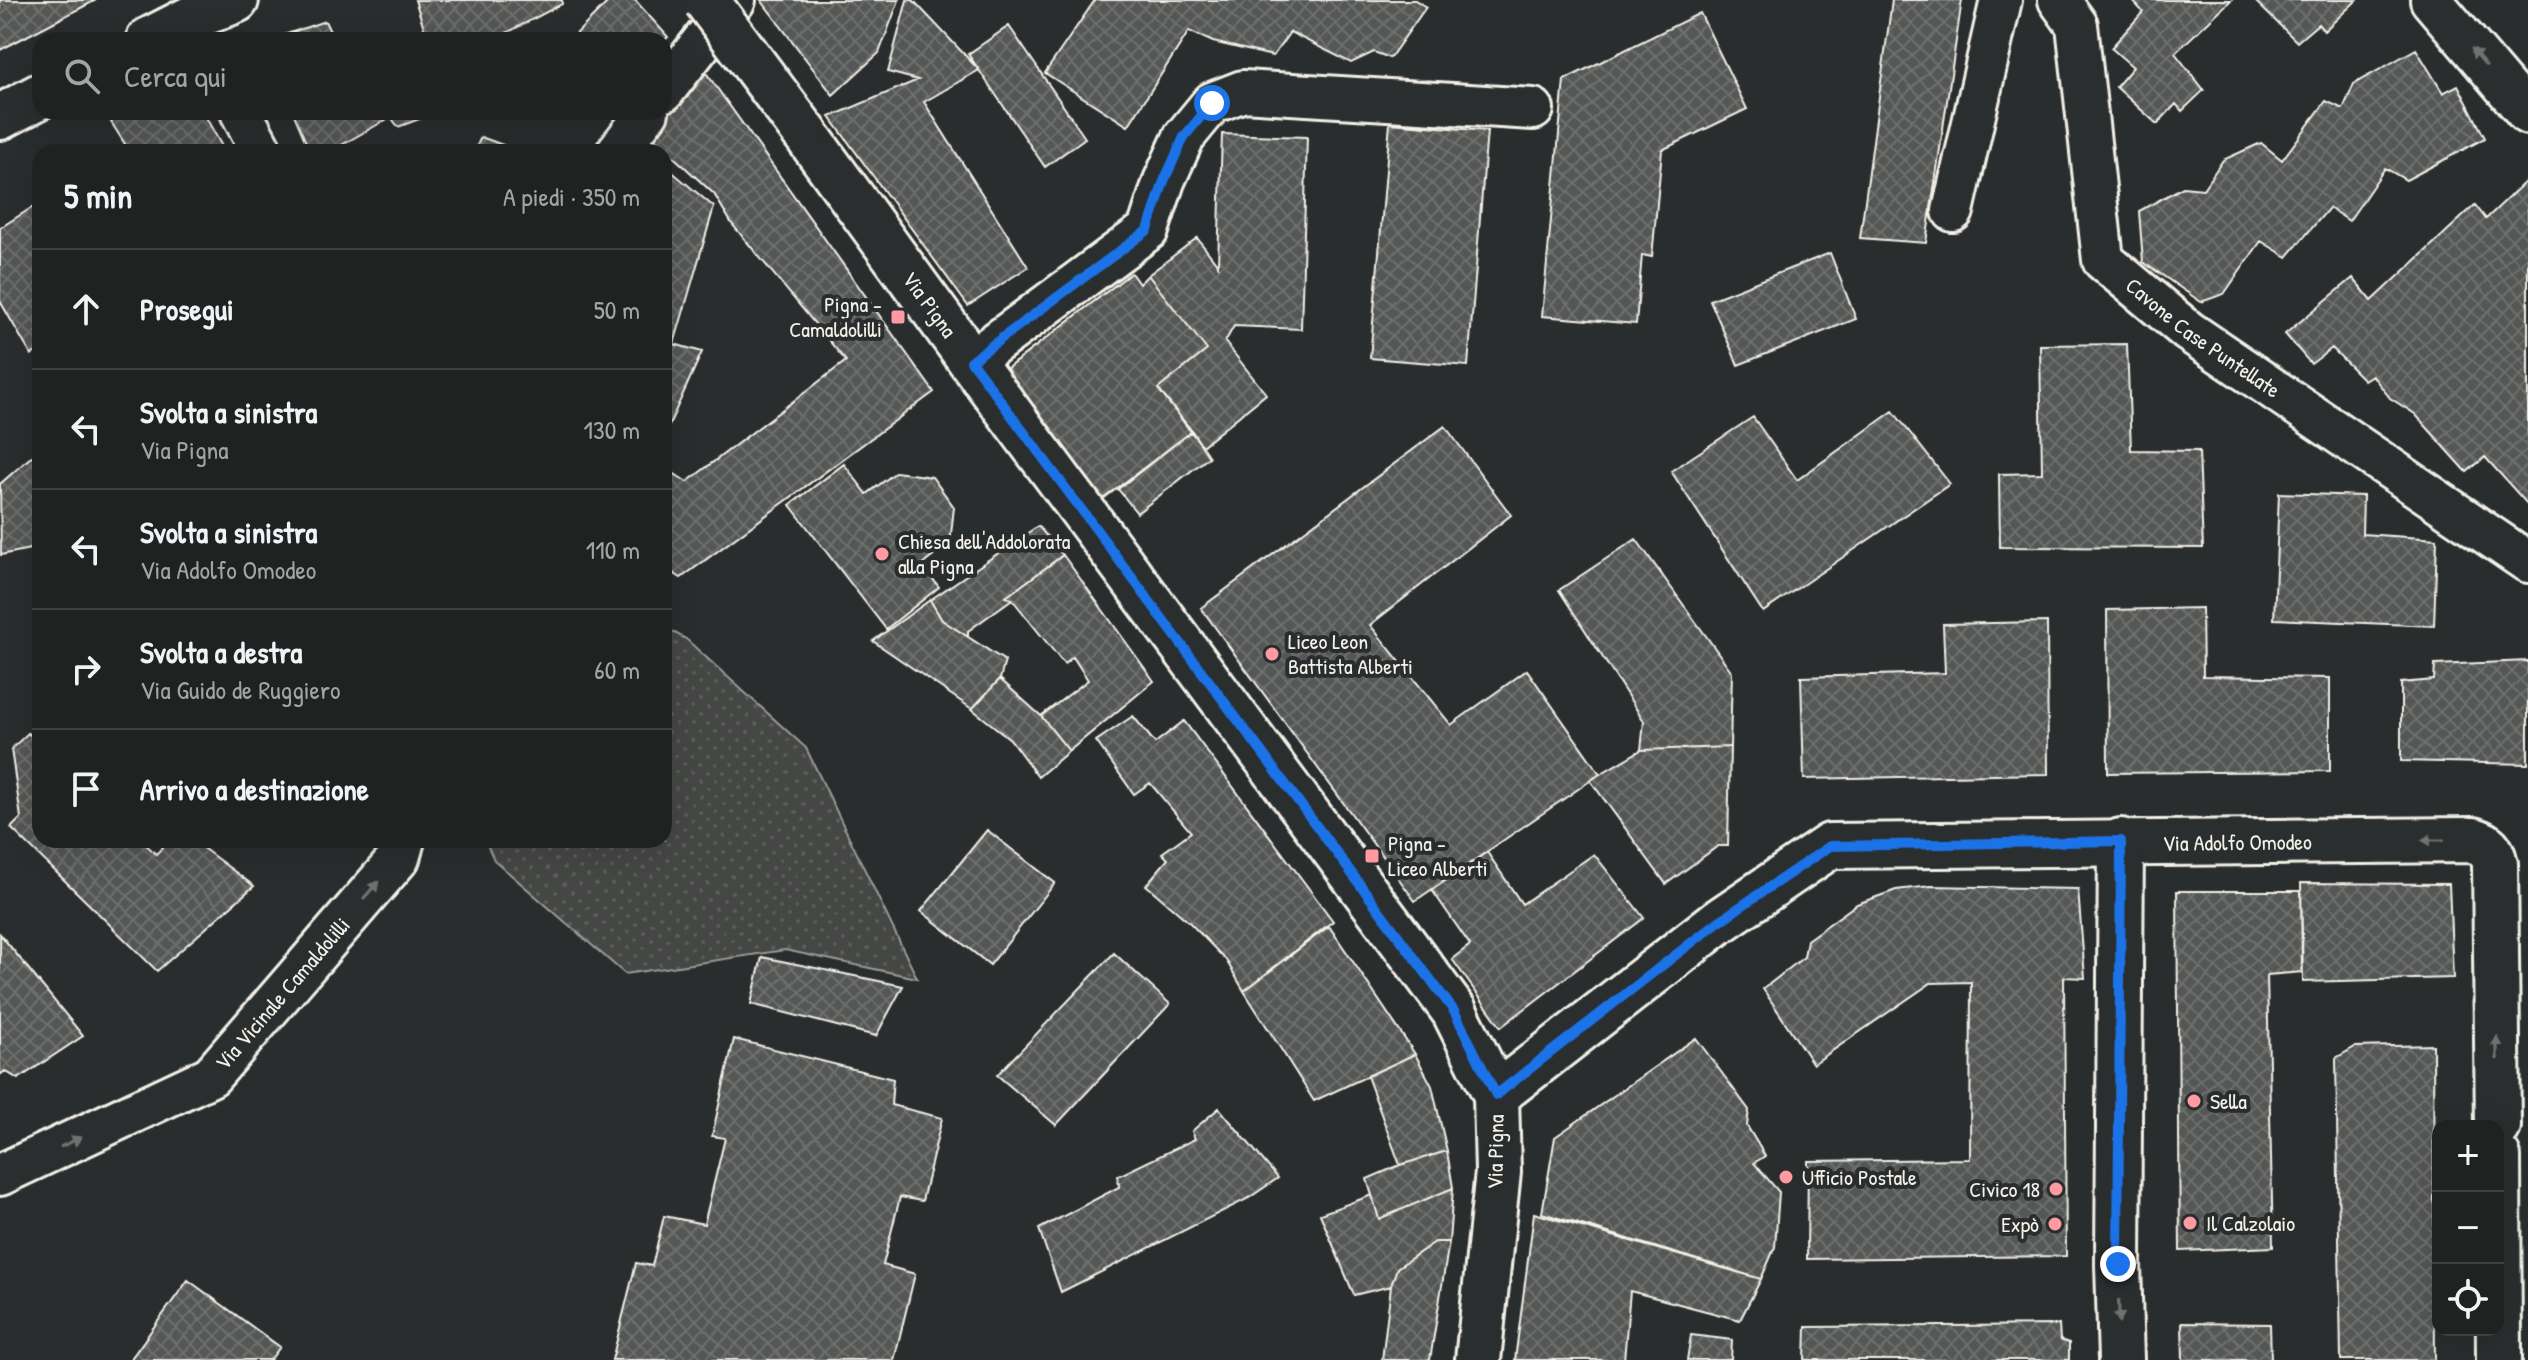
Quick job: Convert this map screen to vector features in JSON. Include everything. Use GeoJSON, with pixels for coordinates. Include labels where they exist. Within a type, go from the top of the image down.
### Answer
{"type":"FeatureCollection","features":[{"type":"Feature","properties":{"kind":"street"},"geometry":{"type":"LineString","coordinates":[[202,28],[236,0]]}},
{"type":"Feature","properties":{"kind":"street","name":"Via Pigna"},"geometry":{"type":"LineString","coordinates":[[706,0],[1454,1011],[1496,1095],[1498,1172],[1478,1360]]}},
{"type":"Feature","properties":{"kind":"street"},"geometry":{"type":"LineString","coordinates":[[672,81],[735,0]]}},
{"type":"Feature","properties":{"kind":"street"},"geometry":{"type":"LineString","coordinates":[[1953,211],[2001,0]]}},
{"type":"Feature","properties":{"kind":"street","name":"Cavone Case Puntellate"},"geometry":{"type":"LineString","coordinates":[[2059,0],[2077,25],[2103,260],[2188,331],[2528,562]]}},
{"type":"Feature","properties":{"kind":"street"},"geometry":{"type":"LineString","coordinates":[[2431,0],[2528,114]]}},
{"type":"Feature","properties":{"kind":"street"},"geometry":{"type":"LineString","coordinates":[[971,361],[1148,230],[1164,181],[1184,137],[1212,103],[1243,91],[1533,109]]}},
{"type":"Feature","properties":{"kind":"street"},"geometry":{"type":"LineString","coordinates":[[0,117],[32,100]]}},
{"type":"Feature","properties":{"kind":"street"},"geometry":{"type":"LineString","coordinates":[[245,120],[258,144]]}},
{"type":"Feature","properties":{"kind":"street"},"geometry":{"type":"LineString","coordinates":[[623,144],[642,120]]}},
{"type":"Feature","properties":{"kind":"street","name":"Via Adolfo Omodeo"},"geometry":{"type":"LineString","coordinates":[[1496,1095],[1718,922],[1830,846],[2473,840],[2486,844],[2493,853],[2496,878],[2498,1120]]}},
{"type":"Feature","properties":{"kind":"street"},"geometry":{"type":"LineString","coordinates":[[2121,841],[2118,1248],[2121,1360]]}},
{"type":"Feature","properties":{"kind":"street","name":"Via Vicinale Camaldolilli"},"geometry":{"type":"LineString","coordinates":[[0,1175],[211,1076],[399,858],[402,848]]}},
{"type":"Feature","properties":{"kind":"street"},"geometry":{"type":"LineString","coordinates":[[2498,1192],[2499,1360]]}},
{"type":"Feature","properties":{"kind":"shaded area"},"geometry":{"type":"Polygon","coordinates":[[[672,631],[686,639],[806,748],[917,978],[785,950],[625,974],[494,860],[489,848],[672,848],[672,631]]]}},
{"type":"Feature","properties":{"kind":"building"},"geometry":{"type":"Polygon","coordinates":[[[0,0],[96,0],[32,32],[0,50],[0,0]]]}},
{"type":"Feature","properties":{"kind":"building"},"geometry":{"type":"Polygon","coordinates":[[[415,0],[562,0],[562,4],[508,32],[425,32],[415,0]]]}},
{"type":"Feature","properties":{"kind":"building"},"geometry":{"type":"Polygon","coordinates":[[[610,0],[635,0],[664,32],[578,32],[610,0]]]}},
{"type":"Feature","properties":{"kind":"building"},"geometry":{"type":"Polygon","coordinates":[[[761,0],[899,0],[879,53],[833,95],[761,0]]]}},
{"type":"Feature","properties":{"kind":"building"},"geometry":{"type":"Polygon","coordinates":[[[907,0],[913,0],[979,70],[924,102],[1028,267],[968,306],[830,117],[918,80],[888,72],[907,0]]]}},
{"type":"Feature","properties":{"kind":"building"},"geometry":{"type":"Polygon","coordinates":[[[1095,0],[1415,0],[1426,7],[1390,58],[1374,52],[1351,63],[1290,32],[1273,56],[1213,42],[1189,31],[1128,126],[1045,73],[1095,0]]]}},
{"type":"Feature","properties":{"kind":"building"},"geometry":{"type":"Polygon","coordinates":[[[1892,0],[1962,0],[1926,243],[1860,238],[1892,0]]]}},
{"type":"Feature","properties":{"kind":"building"},"geometry":{"type":"Polygon","coordinates":[[[2132,0],[2231,0],[2175,53],[2204,90],[2182,111],[2176,104],[2157,124],[2116,87],[2133,67],[2111,48],[2143,12],[2132,0]]]}},
{"type":"Feature","properties":{"kind":"building"},"geometry":{"type":"Polygon","coordinates":[[[2254,0],[2357,0],[2324,31],[2318,24],[2297,42],[2254,0]]]}},
{"type":"Feature","properties":{"kind":"building"},"geometry":{"type":"Polygon","coordinates":[[[1700,13],[1747,109],[1662,150],[1652,257],[1642,255],[1636,324],[1542,316],[1564,80],[1700,13]]]}},
{"type":"Feature","properties":{"kind":"building"},"geometry":{"type":"Polygon","coordinates":[[[325,21],[330,32],[293,32],[325,21]]]}},
{"type":"Feature","properties":{"kind":"building"},"geometry":{"type":"Polygon","coordinates":[[[1009,26],[1085,138],[1045,167],[968,54],[1009,26]]]}},
{"type":"Feature","properties":{"kind":"building"},"geometry":{"type":"Polygon","coordinates":[[[2416,49],[2443,93],[2458,85],[2485,138],[2406,180],[2385,168],[2349,221],[2329,208],[2287,257],[2261,241],[2224,294],[2201,302],[2143,262],[2139,211],[2183,187],[2203,189],[2223,160],[2261,143],[2282,160],[2326,101],[2343,109],[2354,84],[2416,49]]]}},
{"type":"Feature","properties":{"kind":"building"},"geometry":{"type":"Polygon","coordinates":[[[702,67],[934,392],[681,578],[672,572],[672,472],[687,482],[846,361],[732,224],[714,194],[672,155],[672,144],[660,144],[651,136],[663,120],[672,120],[672,108],[702,67]]]}},
{"type":"Feature","properties":{"kind":"building"},"geometry":{"type":"Polygon","coordinates":[[[207,120],[221,144],[125,144],[111,122],[207,120]]]}},
{"type":"Feature","properties":{"kind":"building"},"geometry":{"type":"Polygon","coordinates":[[[296,120],[386,120],[343,144],[307,144],[296,120]]]}},
{"type":"Feature","properties":{"kind":"building"},"geometry":{"type":"Polygon","coordinates":[[[393,120],[417,120],[398,127],[393,120]]]}},
{"type":"Feature","properties":{"kind":"building"},"geometry":{"type":"Polygon","coordinates":[[[1390,123],[1487,131],[1468,366],[1370,358],[1390,123]]]}},
{"type":"Feature","properties":{"kind":"building"},"geometry":{"type":"Polygon","coordinates":[[[1222,134],[1307,137],[1301,329],[1234,326],[1225,342],[1266,394],[1202,446],[1158,389],[1207,350],[1148,275],[1197,238],[1218,265],[1222,134]]]}},
{"type":"Feature","properties":{"kind":"building"},"geometry":{"type":"Polygon","coordinates":[[[481,137],[500,144],[478,144],[481,137]]]}},
{"type":"Feature","properties":{"kind":"building"},"geometry":{"type":"Polygon","coordinates":[[[672,172],[714,207],[674,344],[702,352],[672,418],[672,172]]]}},
{"type":"Feature","properties":{"kind":"building"},"geometry":{"type":"Polygon","coordinates":[[[2528,179],[2528,505],[2485,457],[2467,472],[2415,414],[2390,398],[2372,375],[2364,380],[2332,348],[2311,364],[2285,334],[2353,278],[2372,301],[2475,205],[2486,219],[2528,179]]]}},
{"type":"Feature","properties":{"kind":"building"},"geometry":{"type":"Polygon","coordinates":[[[32,208],[31,355],[0,301],[0,228],[32,208]]]}},
{"type":"Feature","properties":{"kind":"building"},"geometry":{"type":"Polygon","coordinates":[[[1830,253],[1856,319],[1738,365],[1710,300],[1830,253]]]}},
{"type":"Feature","properties":{"kind":"building"},"geometry":{"type":"Polygon","coordinates":[[[1131,273],[1139,284],[1148,275],[1207,350],[1158,389],[1192,431],[1099,502],[1001,373],[1131,273]]]}},
{"type":"Feature","properties":{"kind":"building"},"geometry":{"type":"Polygon","coordinates":[[[2127,344],[2131,450],[2199,451],[2203,548],[2000,547],[1999,474],[2042,473],[2040,345],[2127,344]]]}},
{"type":"Feature","properties":{"kind":"building"},"geometry":{"type":"Polygon","coordinates":[[[1893,411],[1950,484],[1763,612],[1671,471],[1753,417],[1797,480],[1893,411]]]}},
{"type":"Feature","properties":{"kind":"building"},"geometry":{"type":"Polygon","coordinates":[[[1445,426],[1511,515],[1370,625],[1451,725],[1527,670],[1600,774],[1415,901],[1201,608],[1445,426]]]}},
{"type":"Feature","properties":{"kind":"building"},"geometry":{"type":"Polygon","coordinates":[[[1192,431],[1209,457],[1137,513],[1118,489],[1192,431]]]}},
{"type":"Feature","properties":{"kind":"building"},"geometry":{"type":"Polygon","coordinates":[[[32,456],[32,549],[1,555],[0,484],[32,456]]]}},
{"type":"Feature","properties":{"kind":"building","name":"Chiesa dell'Addolorata alla Pigna"},"geometry":{"type":"Polygon","coordinates":[[[844,464],[867,494],[896,472],[932,477],[954,507],[950,543],[922,565],[939,587],[886,629],[790,505],[844,464]]]}},
{"type":"Feature","properties":{"kind":"building"},"geometry":{"type":"Polygon","coordinates":[[[2279,493],[2363,496],[2362,534],[2437,539],[2434,626],[2274,619],[2279,493]]]}},
{"type":"Feature","properties":{"kind":"building"},"geometry":{"type":"Polygon","coordinates":[[[1038,526],[1063,555],[1006,597],[1012,599],[968,631],[968,637],[942,620],[930,600],[1038,526]]]}},
{"type":"Feature","properties":{"kind":"building"},"geometry":{"type":"Polygon","coordinates":[[[1636,539],[1732,672],[1730,747],[1641,750],[1644,721],[1559,590],[1636,539]]]}},
{"type":"Feature","properties":{"kind":"building"},"geometry":{"type":"Polygon","coordinates":[[[1063,555],[1154,681],[1069,751],[1041,716],[1088,680],[1073,657],[1064,664],[1012,599],[1006,597],[1063,555]]]}},
{"type":"Feature","properties":{"kind":"building"},"geometry":{"type":"Polygon","coordinates":[[[930,600],[942,620],[1005,661],[1000,679],[972,709],[873,641],[930,600]]]}},
{"type":"Feature","properties":{"kind":"building"},"geometry":{"type":"Polygon","coordinates":[[[2202,608],[2203,676],[2330,678],[2330,771],[2108,773],[2107,610],[2202,608]]]}},
{"type":"Feature","properties":{"kind":"building"},"geometry":{"type":"Polygon","coordinates":[[[2047,622],[2048,774],[1804,779],[1801,677],[1945,673],[1943,624],[2047,622]]]}},
{"type":"Feature","properties":{"kind":"building"},"geometry":{"type":"Polygon","coordinates":[[[2528,661],[2528,764],[2401,761],[2401,683],[2434,680],[2435,665],[2528,661]]]}},
{"type":"Feature","properties":{"kind":"building"},"geometry":{"type":"Polygon","coordinates":[[[1000,679],[1041,716],[1069,751],[1038,777],[1010,739],[972,709],[1000,679]]]}},
{"type":"Feature","properties":{"kind":"building"},"geometry":{"type":"Polygon","coordinates":[[[1133,716],[1155,743],[1184,721],[1333,921],[1244,991],[1226,960],[1146,885],[1168,859],[1162,853],[1191,832],[1150,783],[1134,794],[1096,741],[1133,716]]]}},
{"type":"Feature","properties":{"kind":"building"},"geometry":{"type":"Polygon","coordinates":[[[28,733],[32,737],[32,848],[150,848],[156,854],[162,848],[203,848],[254,886],[157,971],[11,828],[21,818],[11,749],[28,733]]]}},
{"type":"Feature","properties":{"kind":"building"},"geometry":{"type":"Polygon","coordinates":[[[1730,747],[1728,846],[1718,846],[1666,884],[1590,780],[1641,750],[1730,747]]]}},
{"type":"Feature","properties":{"kind":"building"},"geometry":{"type":"Polygon","coordinates":[[[987,830],[1055,883],[990,965],[921,911],[987,830]]]}},
{"type":"Feature","properties":{"kind":"building"},"geometry":{"type":"Polygon","coordinates":[[[1487,852],[1522,904],[1594,854],[1644,918],[1501,1027],[1452,959],[1470,945],[1432,890],[1487,852]]]}},
{"type":"Feature","properties":{"kind":"building"},"geometry":{"type":"Polygon","coordinates":[[[2301,883],[2449,884],[2453,978],[2303,982],[2301,883]]]}},
{"type":"Feature","properties":{"kind":"building"},"geometry":{"type":"Polygon","coordinates":[[[1931,886],[2078,889],[2085,978],[2064,977],[2066,1256],[1807,1259],[1808,1161],[1970,1159],[1971,982],[1931,983],[1813,1064],[1763,989],[1804,957],[1807,940],[1857,904],[1896,890],[1931,886]]]}},
{"type":"Feature","properties":{"kind":"building"},"geometry":{"type":"Polygon","coordinates":[[[2177,891],[2301,891],[2302,972],[2267,975],[2273,1247],[2180,1251],[2177,891]]]}},
{"type":"Feature","properties":{"kind":"building"},"geometry":{"type":"Polygon","coordinates":[[[1329,926],[1415,1054],[1314,1101],[1244,991],[1329,926]]]}},
{"type":"Feature","properties":{"kind":"building"},"geometry":{"type":"Polygon","coordinates":[[[0,934],[83,1036],[18,1079],[5,1071],[0,1075],[0,934]]]}},
{"type":"Feature","properties":{"kind":"building"},"geometry":{"type":"Polygon","coordinates":[[[1114,953],[1170,1004],[1056,1125],[997,1075],[1114,953]]]}},
{"type":"Feature","properties":{"kind":"building"},"geometry":{"type":"Polygon","coordinates":[[[762,957],[903,986],[876,1036],[751,1004],[762,957]]]}},
{"type":"Feature","properties":{"kind":"building"},"geometry":{"type":"Polygon","coordinates":[[[1696,1038],[1749,1110],[1747,1126],[1765,1156],[1754,1163],[1779,1192],[1775,1247],[1761,1279],[1542,1213],[1555,1137],[1696,1038]]]}},
{"type":"Feature","properties":{"kind":"building"},"geometry":{"type":"Polygon","coordinates":[[[734,1039],[893,1079],[891,1105],[942,1118],[922,1201],[900,1197],[883,1265],[915,1274],[894,1360],[612,1360],[636,1263],[652,1266],[664,1216],[704,1224],[725,1138],[712,1136],[734,1039]]]}},
{"type":"Feature","properties":{"kind":"building"},"geometry":{"type":"Polygon","coordinates":[[[2433,1045],[2432,1336],[2435,1336],[2435,1360],[2341,1360],[2336,1058],[2355,1047],[2433,1045]]]}},
{"type":"Feature","properties":{"kind":"building"},"geometry":{"type":"Polygon","coordinates":[[[1415,1054],[1432,1086],[1447,1151],[1400,1165],[1367,1076],[1415,1054]]]}},
{"type":"Feature","properties":{"kind":"building"},"geometry":{"type":"Polygon","coordinates":[[[1219,1108],[1278,1178],[1249,1198],[1061,1292],[1039,1229],[1119,1187],[1118,1176],[1195,1139],[1192,1131],[1219,1108]]]}},
{"type":"Feature","properties":{"kind":"building"},"geometry":{"type":"Polygon","coordinates":[[[1447,1151],[1453,1188],[1379,1219],[1367,1179],[1447,1151]]]}},
{"type":"Feature","properties":{"kind":"building"},"geometry":{"type":"Polygon","coordinates":[[[1453,1188],[1449,1242],[1435,1242],[1397,1268],[1391,1286],[1354,1295],[1320,1214],[1372,1195],[1379,1219],[1453,1188]]]}},
{"type":"Feature","properties":{"kind":"building"},"geometry":{"type":"Polygon","coordinates":[[[1534,1213],[1761,1279],[1740,1320],[1630,1291],[1624,1360],[1515,1360],[1534,1213]]]}},
{"type":"Feature","properties":{"kind":"building"},"geometry":{"type":"Polygon","coordinates":[[[1435,1242],[1449,1242],[1430,1360],[1382,1360],[1391,1286],[1397,1268],[1435,1242]]]}},
{"type":"Feature","properties":{"kind":"building"},"geometry":{"type":"Polygon","coordinates":[[[188,1280],[280,1347],[270,1360],[130,1360],[188,1280]]]}},
{"type":"Feature","properties":{"kind":"building"},"geometry":{"type":"Polygon","coordinates":[[[2182,1323],[2270,1324],[2271,1360],[2183,1360],[2182,1323]]]}},
{"type":"Feature","properties":{"kind":"building"},"geometry":{"type":"Polygon","coordinates":[[[2059,1325],[2060,1340],[2069,1343],[2069,1360],[1805,1360],[1806,1327],[2059,1325]]]}},
{"type":"Feature","properties":{"kind":"building"},"geometry":{"type":"Polygon","coordinates":[[[1691,1335],[1732,1340],[1731,1360],[1687,1360],[1691,1335]]]}},
{"type":"Feature","properties":{"kind":"place","name":"Pigna - Camaldolilli"},"geometry":{"type":"Point","coordinates":[898,317]}},
{"type":"Feature","properties":{"kind":"place","name":"Chiesa dell'Addolorata alla Pigna"},"geometry":{"type":"Point","coordinates":[882,554]}},
{"type":"Feature","properties":{"kind":"place","name":"Liceo Leon Battista Alberti"},"geometry":{"type":"Point","coordinates":[1272,654]}},
{"type":"Feature","properties":{"kind":"place","name":"Pigna - Liceo Alberti"},"geometry":{"type":"Point","coordinates":[1372,856]}},
{"type":"Feature","properties":{"kind":"place","name":"Sella"},"geometry":{"type":"Point","coordinates":[2194,1101]}},
{"type":"Feature","properties":{"kind":"place","name":"Ufficio Postale"},"geometry":{"type":"Point","coordinates":[1786,1177]}},
{"type":"Feature","properties":{"kind":"place","name":"Civico 18"},"geometry":{"type":"Point","coordinates":[2056,1189]}},
{"type":"Feature","properties":{"kind":"place","name":"Il Calzolaio"},"geometry":{"type":"Point","coordinates":[2190,1223]}},
{"type":"Feature","properties":{"kind":"place","name":"Expò"},"geometry":{"type":"Point","coordinates":[2055,1224]}},
{"type":"Feature","properties":{"kind":"route"},"geometry":{"type":"LineString","coordinates":[[1212,103],[1184,137],[1164,181],[1148,230],[971,361],[1454,1011],[1496,1095],[1718,922],[1830,846],[2121,841],[2118,1264]]}}]}
